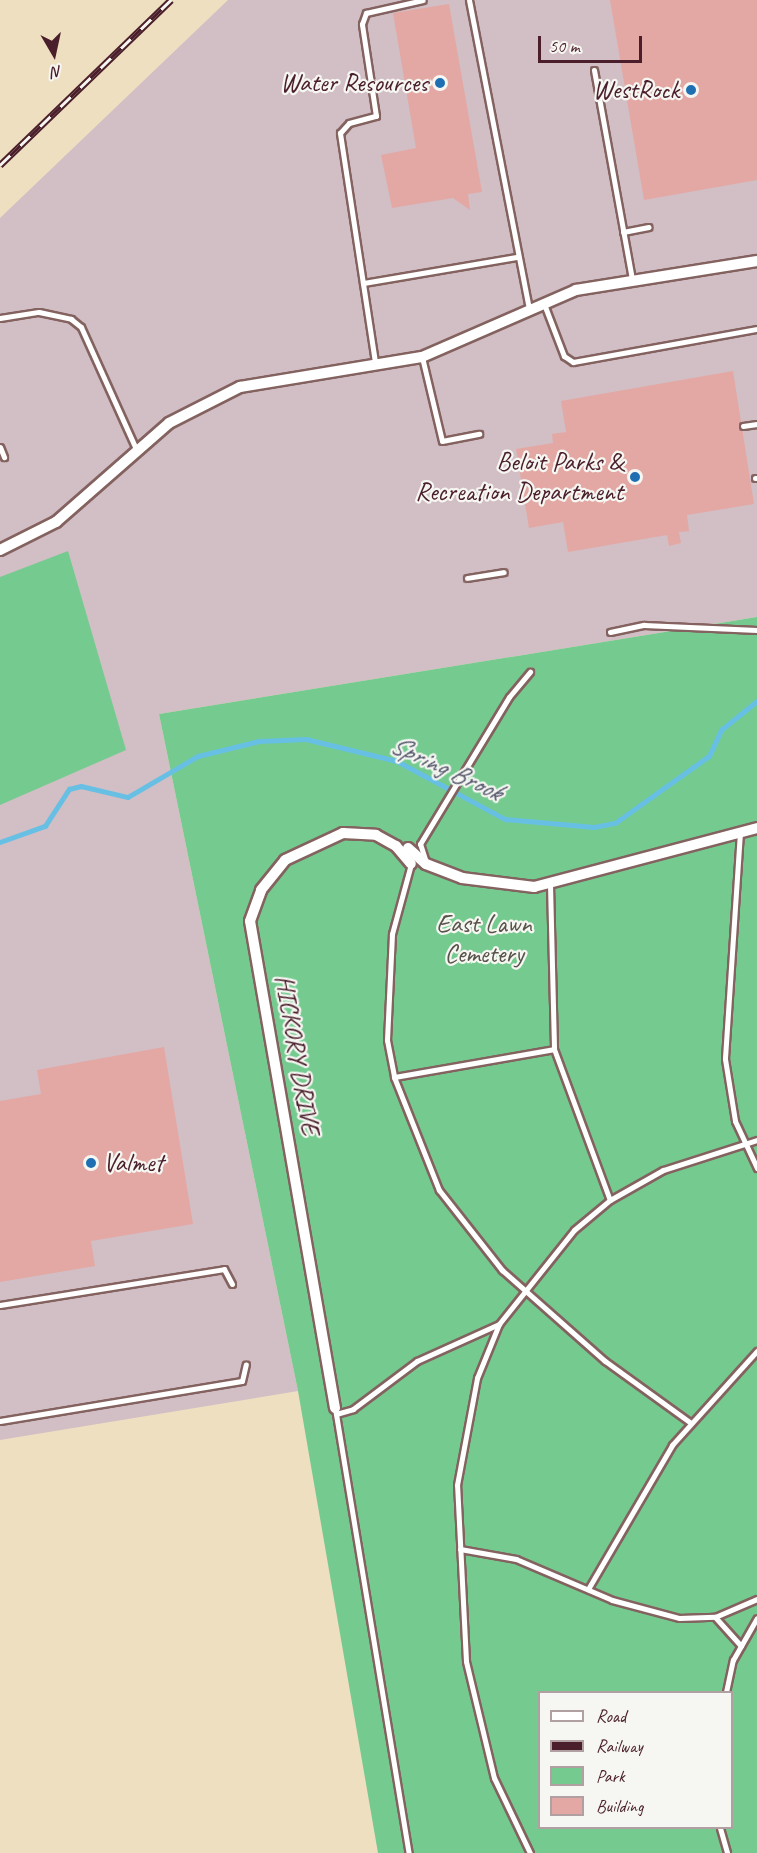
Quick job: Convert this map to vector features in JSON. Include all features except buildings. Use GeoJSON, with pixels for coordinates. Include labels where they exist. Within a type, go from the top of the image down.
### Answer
{"type":"FeatureCollection","features":[{"type":"Feature","properties":{"kind":"street"},"geometry":{"type":"LineString","coordinates":[[0,550],[56,522],[136,449],[194,408],[240,387],[375,362],[422,357],[543,302],[632,279],[757,261]]}},
{"type":"Feature","properties":{"kind":"street"},"geometry":{"type":"LineString","coordinates":[[408,848],[426,864],[462,878],[550,884],[757,828]]}},
{"type":"Feature","properties":{"kind":"street","name":"HICKORY DRIVE"},"geometry":{"type":"LineString","coordinates":[[336,1411],[250,921],[261,890],[285,860],[343,833],[376,835],[396,846],[411,864]]}},
{"type":"Feature","properties":{"kind":"lane"},"geometry":{"type":"LineString","coordinates":[[375,362],[340,133],[349,123],[376,116],[362,24],[374,8],[423,0]]}},
{"type":"Feature","properties":{"kind":"lane"},"geometry":{"type":"LineString","coordinates":[[469,0],[517,257],[529,309]]}},
{"type":"Feature","properties":{"kind":"lane"},"geometry":{"type":"LineString","coordinates":[[594,70],[632,279]]}},
{"type":"Feature","properties":{"kind":"lane"},"geometry":{"type":"LineString","coordinates":[[623,232],[649,227]]}},
{"type":"Feature","properties":{"kind":"lane"},"geometry":{"type":"LineString","coordinates":[[363,283],[517,257]]}},
{"type":"Feature","properties":{"kind":"lane"},"geometry":{"type":"LineString","coordinates":[[543,302],[564,356],[573,362],[757,329]]}},
{"type":"Feature","properties":{"kind":"lane"},"geometry":{"type":"LineString","coordinates":[[0,318],[39,312],[71,319],[81,327],[136,449]]}},
{"type":"Feature","properties":{"kind":"lane"},"geometry":{"type":"LineString","coordinates":[[422,357],[442,441],[479,434]]}},
{"type":"Feature","properties":{"kind":"lane"},"geometry":{"type":"LineString","coordinates":[[743,426],[757,424]]}},
{"type":"Feature","properties":{"kind":"lane"},"geometry":{"type":"LineString","coordinates":[[0,447],[4,457]]}},
{"type":"Feature","properties":{"kind":"lane"},"geometry":{"type":"LineString","coordinates":[[467,578],[504,572]]}},
{"type":"Feature","properties":{"kind":"lane"},"geometry":{"type":"LineString","coordinates":[[610,632],[644,625],[757,630]]}},
{"type":"Feature","properties":{"kind":"lane"},"geometry":{"type":"LineString","coordinates":[[426,864],[420,844],[509,697],[530,672]]}},
{"type":"Feature","properties":{"kind":"lane"},"geometry":{"type":"LineString","coordinates":[[741,831],[735,848],[725,1059],[735,1121],[748,1142],[757,1168]]}},
{"type":"Feature","properties":{"kind":"lane"},"geometry":{"type":"LineString","coordinates":[[411,864],[388,976],[387,1040],[394,1077],[440,1190],[459,1221],[525,1291],[605,1361],[691,1423]]}},
{"type":"Feature","properties":{"kind":"lane"},"geometry":{"type":"LineString","coordinates":[[550,884],[554,1049],[610,1200]]}},
{"type":"Feature","properties":{"kind":"lane"},"geometry":{"type":"LineString","coordinates":[[394,1077],[554,1049]]}},
{"type":"Feature","properties":{"kind":"lane"},"geometry":{"type":"LineString","coordinates":[[530,1853],[494,1778],[472,1690],[460,1549],[458,1463],[477,1378],[499,1324],[574,1230],[610,1200],[663,1170],[757,1140]]}},
{"type":"Feature","properties":{"kind":"lane"},"geometry":{"type":"LineString","coordinates":[[0,1305],[224,1269],[232,1284]]}},
{"type":"Feature","properties":{"kind":"lane"},"geometry":{"type":"LineString","coordinates":[[409,1853],[336,1411],[353,1409],[417,1360],[499,1324]]}},
{"type":"Feature","properties":{"kind":"lane"},"geometry":{"type":"LineString","coordinates":[[588,1589],[691,1423],[757,1351]]}},
{"type":"Feature","properties":{"kind":"lane"},"geometry":{"type":"LineString","coordinates":[[0,1421],[242,1381],[246,1364]]}},
{"type":"Feature","properties":{"kind":"lane"},"geometry":{"type":"LineString","coordinates":[[460,1549],[516,1559],[588,1589],[679,1618],[715,1617],[757,1599]]}},
{"type":"Feature","properties":{"kind":"lane"},"geometry":{"type":"LineString","coordinates":[[715,1617],[741,1646]]}},
{"type":"Feature","properties":{"kind":"lane"},"geometry":{"type":"LineString","coordinates":[[726,1691],[741,1646],[757,1618]]}},
{"type":"Feature","properties":{"kind":"lane"},"geometry":{"type":"LineString","coordinates":[[721,1829],[727,1853]]}},
{"type":"Feature","properties":{"kind":"shaded area"},"geometry":{"type":"Polygon","coordinates":[[[228,0],[757,0],[757,617],[159,714],[298,1391],[0,1440],[0,218],[228,0]]]}},
{"type":"Feature","properties":{"kind":"green space"},"geometry":{"type":"Polygon","coordinates":[[[68,551],[126,750],[0,805],[0,577],[68,551]]]}},
{"type":"Feature","properties":{"kind":"green space","name":"East Lawn Cemetery"},"geometry":{"type":"Polygon","coordinates":[[[757,617],[757,1853],[378,1853],[298,1391],[159,714],[757,617]]]}},
{"type":"Feature","properties":{"kind":"waterway","name":"Spring Brook"},"geometry":{"type":"LineString","coordinates":[[0,842],[45,826],[69,789],[81,786],[128,797],[198,756],[259,741],[306,739],[397,761],[505,819],[594,827],[615,823],[709,756],[721,730],[757,701]]}},
{"type":"Feature","properties":{"kind":"railway"},"geometry":{"type":"LineString","coordinates":[[0,165],[171,0]]}},
{"type":"Feature","properties":{"kind":"place","name":"Water Resources"},"geometry":{"type":"Point","coordinates":[440,83]}},
{"type":"Feature","properties":{"kind":"place","name":"WestRock"},"geometry":{"type":"Point","coordinates":[691,90]}},
{"type":"Feature","properties":{"kind":"place","name":"Beloit Parks & Recreation Department"},"geometry":{"type":"Point","coordinates":[635,477]}},
{"type":"Feature","properties":{"kind":"place","name":"Valmet"},"geometry":{"type":"Point","coordinates":[91,1163]}}]}
